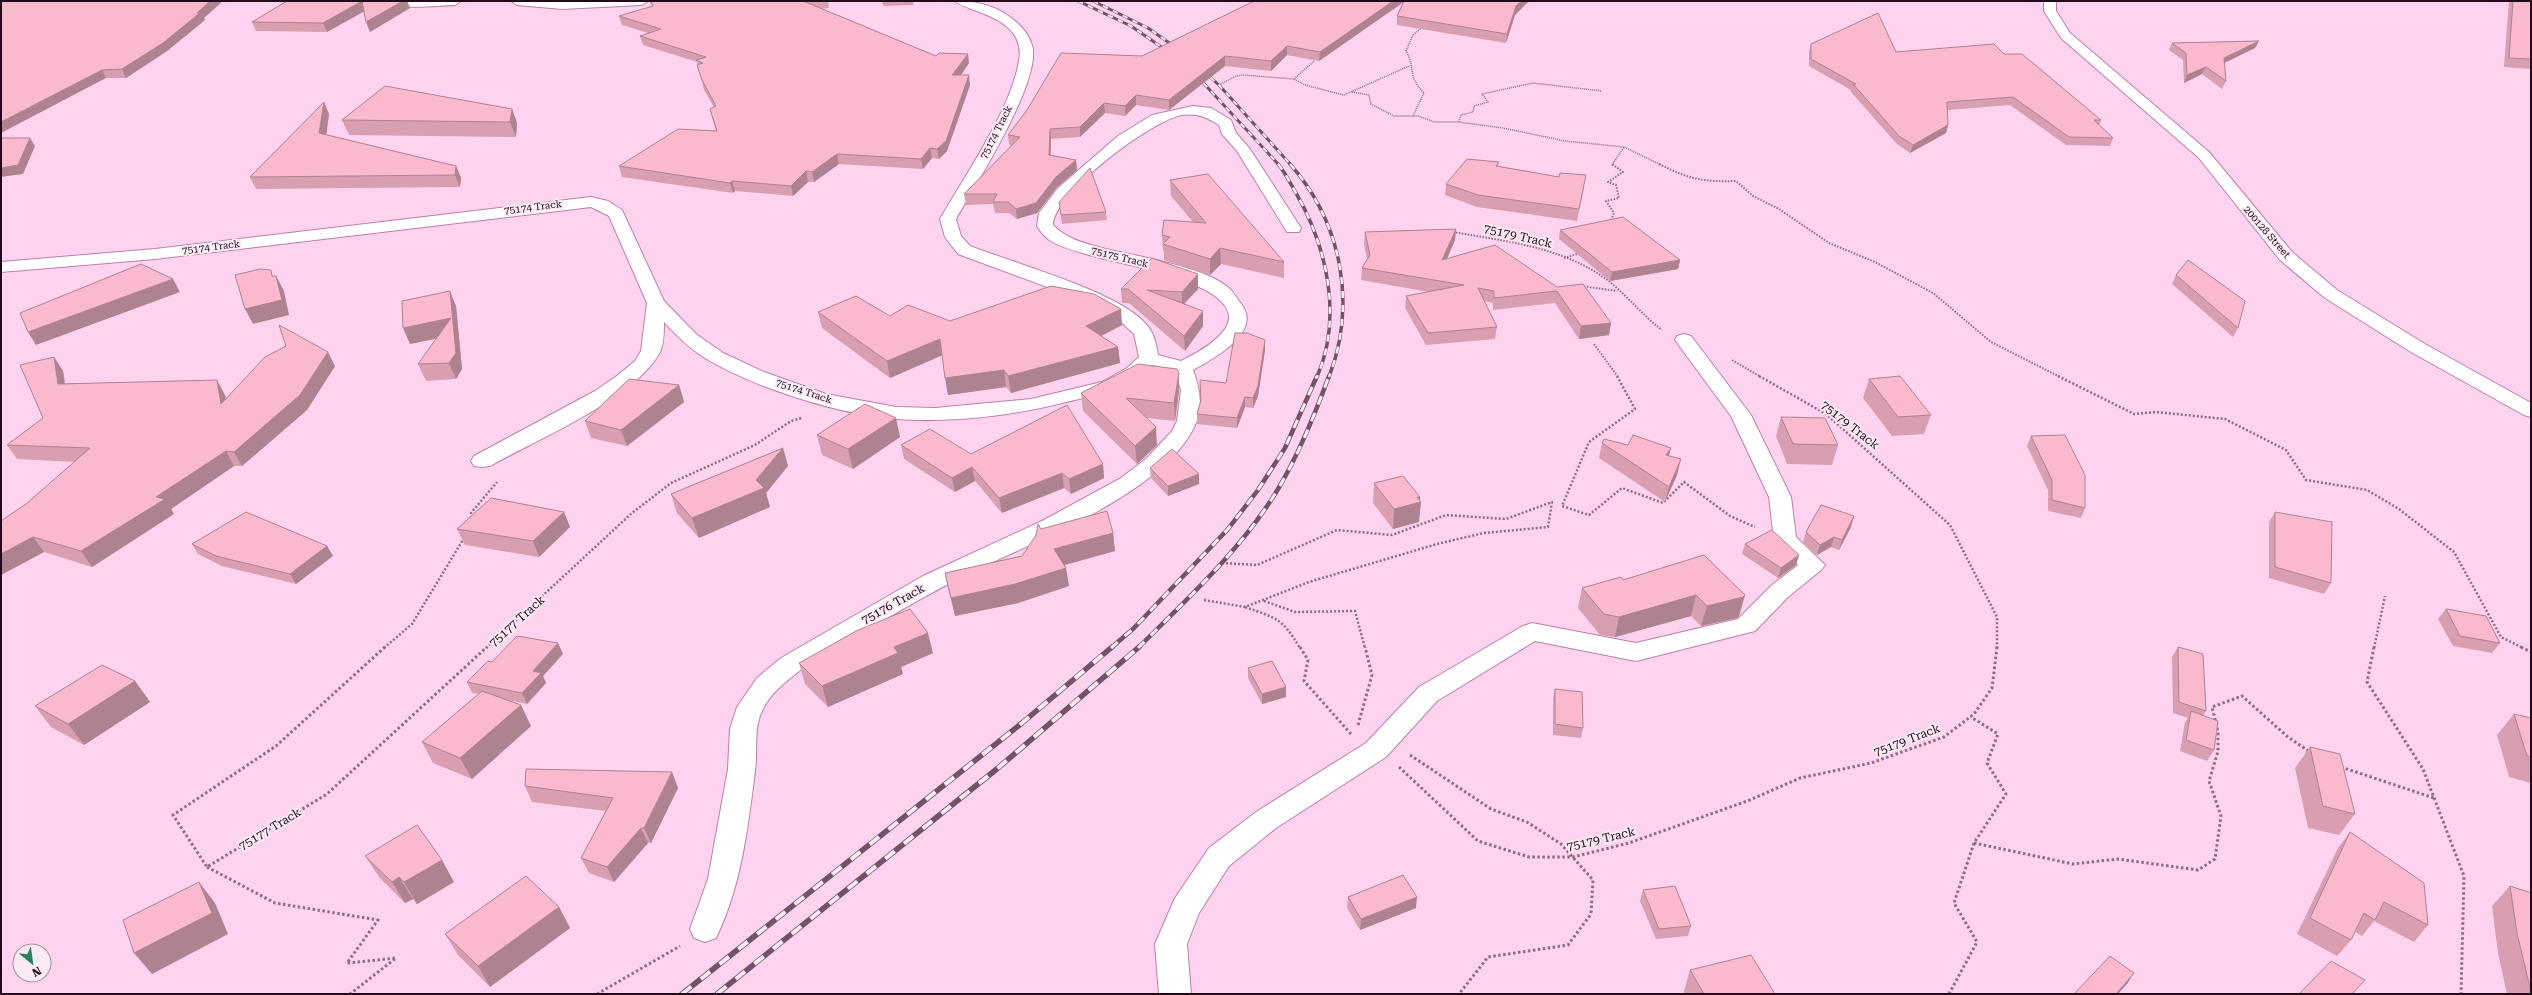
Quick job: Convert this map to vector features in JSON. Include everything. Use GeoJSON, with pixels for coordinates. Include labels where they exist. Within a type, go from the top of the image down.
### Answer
{"type":"FeatureCollection","features":[{"type":"Feature","properties":{"kind":"street"},"geometry":{"type":"LineString","coordinates":[[394,1],[428,3],[455,1]]}},
{"type":"Feature","properties":{"kind":"street"},"geometry":{"type":"LineString","coordinates":[[518,1],[562,6],[642,1]]}},
{"type":"Feature","properties":{"kind":"street","name":"75174 Track"},"geometry":{"type":"LineString","coordinates":[[1,267],[155,254],[591,202],[602,204],[616,213],[656,303],[689,338],[716,357],[757,376],[843,404],[896,413],[935,414],[1030,405],[1109,386],[1134,372],[1148,358],[1146,338],[1138,326],[1114,309],[964,250],[953,238],[948,218],[978,166],[1019,88],[1026,64],[1026,46],[1016,27],[996,13],[961,1]]}},
{"type":"Feature","properties":{"kind":"street","name":"200128 Street"},"geometry":{"type":"LineString","coordinates":[[2050,1],[2050,11],[2065,34],[2204,155],[2286,256],[2331,294],[2418,348],[2531,411]]}},
{"type":"Feature","properties":{"kind":"street","name":"75175 Track"},"geometry":{"type":"LineString","coordinates":[[1183,368],[1214,350],[1232,333],[1238,316],[1234,304],[1225,294],[1209,283],[1164,268],[1076,246],[1056,237],[1047,230],[1044,224],[1046,214],[1066,187],[1130,134],[1166,114],[1200,110],[1226,122],[1230,134],[1242,149],[1288,218],[1293,228]]}},
{"type":"Feature","properties":{"kind":"street"},"geometry":{"type":"LineString","coordinates":[[482,461],[579,408],[634,373],[651,352],[656,303]]}},
{"type":"Feature","properties":{"kind":"street"},"geometry":{"type":"LineString","coordinates":[[1175,994],[1171,944],[1186,907],[1219,857],[1266,820],[1371,744],[1428,694],[1532,632],[1636,652],[1746,626],[1780,591],[1812,565],[1785,540],[1780,497],[1741,415],[1684,340]]}},
{"type":"Feature","properties":{"kind":"street"},"geometry":{"type":"LineString","coordinates":[[1148,358],[1183,368]]}},
{"type":"Feature","properties":{"kind":"street","name":"75176 Track"},"geometry":{"type":"LineString","coordinates":[[705,929],[723,879],[742,769],[743,729],[750,707],[766,685],[790,664],[931,582],[1050,526],[1129,483],[1155,463],[1181,433],[1187,421],[1190,390],[1183,368]]}},
{"type":"Feature","properties":{"kind":"path"},"geometry":{"type":"LineString","coordinates":[[1413,116],[1424,93],[1414,84],[1409,66],[1411,59],[1406,51],[1413,35],[1426,25]]}},
{"type":"Feature","properties":{"kind":"path"},"geometry":{"type":"LineString","coordinates":[[1219,85],[1236,76],[1261,77],[1280,81],[1294,78],[1314,61]]}},
{"type":"Feature","properties":{"kind":"path"},"geometry":{"type":"LineString","coordinates":[[1294,78],[1304,85],[1344,95],[1409,66]]}},
{"type":"Feature","properties":{"kind":"path"},"geometry":{"type":"LineString","coordinates":[[1459,122],[1461,115],[1473,112],[1474,106],[1488,102],[1482,94],[1533,84],[1602,92]]}},
{"type":"Feature","properties":{"kind":"path"},"geometry":{"type":"LineString","coordinates":[[1352,92],[1369,95],[1371,104],[1394,116],[1413,116],[1435,122],[1459,122],[1503,128],[1565,141],[1624,147],[1682,176],[1708,182],[1736,181],[1753,196],[1780,209],[1829,243],[1874,262],[1933,293],[1991,342],[2134,414],[2156,412],[2225,419],[2286,450],[2306,480],[2367,490],[2399,509],[2454,552],[2502,637],[2531,652]]}},
{"type":"Feature","properties":{"kind":"path"},"geometry":{"type":"LineString","coordinates":[[1608,227],[1614,213],[1606,201],[1619,198],[1619,193],[1616,185],[1608,182],[1623,172],[1611,165],[1624,147]]}},
{"type":"Feature","properties":{"kind":"path","name":"75179 Track"},"geometry":{"type":"LineString","coordinates":[[1245,607],[1278,619],[1287,626],[1308,660],[1304,681],[1371,744],[1395,762],[1478,841],[1529,857],[1573,857],[1629,843],[1750,800],[1800,778],[1885,758],[1944,737],[1971,717],[1992,688],[1998,646],[1997,617],[1950,525],[1883,463],[1826,414],[1712,349],[1684,340],[1664,331],[1646,319],[1605,278],[1550,252],[1452,231]]}},
{"type":"Feature","properties":{"kind":"path"},"geometry":{"type":"LineString","coordinates":[[1564,258],[1584,252]]}},
{"type":"Feature","properties":{"kind":"path"},"geometry":{"type":"LineString","coordinates":[[1577,289],[1583,285],[1618,291]]}},
{"type":"Feature","properties":{"kind":"path"},"geometry":{"type":"LineString","coordinates":[[1594,344],[1618,377],[1635,409],[1589,442],[1562,506],[1589,515],[1622,488],[1663,503],[1684,482],[1730,516],[1758,528]]}},
{"type":"Feature","properties":{"kind":"path","name":"75177 Track"},"geometry":{"type":"LineString","coordinates":[[207,867],[327,794],[632,513],[671,483],[755,445],[792,421],[843,404]]}},
{"type":"Feature","properties":{"kind":"path"},"geometry":{"type":"LineString","coordinates":[[472,520],[471,513],[502,477]]}},
{"type":"Feature","properties":{"kind":"path"},"geometry":{"type":"LineString","coordinates":[[1204,600],[1245,607],[1310,582],[1436,544],[1484,533],[1548,528],[1552,502],[1506,519],[1446,515],[1392,535],[1337,530],[1257,565],[1223,563]]}},
{"type":"Feature","properties":{"kind":"path"},"geometry":{"type":"LineString","coordinates":[[350,994],[396,958],[346,963],[378,920],[275,903],[207,867],[173,815],[276,746],[351,676],[412,624],[468,533]]}},
{"type":"Feature","properties":{"kind":"path"},"geometry":{"type":"LineString","coordinates":[[2385,596],[2367,682],[2423,769],[2464,876],[2461,994]]}},
{"type":"Feature","properties":{"kind":"path"},"geometry":{"type":"LineString","coordinates":[[1263,600],[1295,612],[1354,611],[1372,675],[1371,744],[1403,751],[1426,764],[1491,809],[1527,822],[1561,844],[1593,880],[1591,914],[1568,945],[1488,957],[1459,994]]}},
{"type":"Feature","properties":{"kind":"path"},"geometry":{"type":"LineString","coordinates":[[1974,843],[2073,864],[2118,859],[2198,870],[2215,859],[2221,816],[2209,781],[2218,751],[2218,732],[2212,707],[2242,696],[2288,737],[2312,753]]}},
{"type":"Feature","properties":{"kind":"path"},"geometry":{"type":"LineString","coordinates":[[1949,994],[1977,942],[1954,903],[1974,843],[2006,794],[1987,762],[1998,734],[1971,717]]}},
{"type":"Feature","properties":{"kind":"path"},"geometry":{"type":"LineString","coordinates":[[2339,766],[2434,798]]}},
{"type":"Feature","properties":{"kind":"path"},"geometry":{"type":"LineString","coordinates":[[597,994],[672,951],[705,929]]}},
{"type":"Feature","properties":{"kind":"building"},"geometry":{"type":"Polygon","coordinates":[[[1,1],[210,1],[197,13],[201,12],[163,43],[122,69],[102,70],[1,122],[1,1]]]}},
{"type":"Feature","properties":{"kind":"building"},"geometry":{"type":"Polygon","coordinates":[[[287,1],[362,1],[323,23],[252,22],[287,1]]]}},
{"type":"Feature","properties":{"kind":"building"},"geometry":{"type":"Polygon","coordinates":[[[362,1],[403,1],[366,22],[362,1]]]}},
{"type":"Feature","properties":{"kind":"building"},"geometry":{"type":"Polygon","coordinates":[[[651,1],[803,1],[936,56],[939,53],[968,54],[952,75],[969,75],[946,141],[937,149],[930,148],[921,159],[837,154],[812,172],[806,171],[791,186],[732,181],[730,183],[619,166],[678,129],[717,131],[710,109],[716,106],[702,80],[697,65],[703,63],[696,60],[706,57],[640,36],[661,29],[619,16],[653,6],[651,1]]]}},
{"type":"Feature","properties":{"kind":"building"},"geometry":{"type":"Polygon","coordinates":[[[1254,1],[1393,1],[1320,52],[1287,46],[1271,61],[1225,56],[1169,100],[1136,95],[1125,106],[1104,103],[1080,127],[1050,129],[1049,155],[1076,160],[1056,177],[1036,203],[1016,209],[1008,202],[993,202],[997,194],[964,194],[1020,137],[1008,135],[1027,110],[1061,53],[1142,56],[1254,1]]]}},
{"type":"Feature","properties":{"kind":"building"},"geometry":{"type":"Polygon","coordinates":[[[1404,1],[1521,1],[1516,6],[1507,34],[1397,16],[1404,1]]]}},
{"type":"Feature","properties":{"kind":"building"},"geometry":{"type":"Polygon","coordinates":[[[2513,1],[2531,1],[2531,59],[2509,58],[2513,1]]]}},
{"type":"Feature","properties":{"kind":"building"},"geometry":{"type":"Polygon","coordinates":[[[1878,13],[1896,52],[1994,44],[2004,54],[2022,54],[2101,120],[2094,120],[2113,138],[2069,137],[2013,97],[1947,102],[1948,125],[1913,145],[1899,136],[1853,84],[1856,84],[1811,59],[1811,44],[1878,13]]]}},
{"type":"Feature","properties":{"kind":"building"},"geometry":{"type":"Polygon","coordinates":[[[2259,41],[2224,58],[2226,81],[2206,67],[2187,75],[2186,53],[2172,43],[2259,41]]]}},
{"type":"Feature","properties":{"kind":"building"},"geometry":{"type":"Polygon","coordinates":[[[385,86],[512,109],[510,122],[342,120],[385,86]]]}},
{"type":"Feature","properties":{"kind":"building"},"geometry":{"type":"Polygon","coordinates":[[[324,102],[319,133],[456,166],[455,175],[250,177],[324,102]]]}},
{"type":"Feature","properties":{"kind":"building"},"geometry":{"type":"Polygon","coordinates":[[[1,138],[30,138],[18,165],[1,168],[1,138]]]}},
{"type":"Feature","properties":{"kind":"building"},"geometry":{"type":"Polygon","coordinates":[[[1467,159],[1499,162],[1496,166],[1559,177],[1560,173],[1586,175],[1579,209],[1478,195],[1446,184],[1467,159]]]}},
{"type":"Feature","properties":{"kind":"building"},"geometry":{"type":"Polygon","coordinates":[[[1090,168],[1106,212],[1061,215],[1059,202],[1090,168]]]}},
{"type":"Feature","properties":{"kind":"building"},"geometry":{"type":"Polygon","coordinates":[[[1208,174],[1284,262],[1220,248],[1210,259],[1163,244],[1170,237],[1162,235],[1164,220],[1206,223],[1170,180],[1208,174]]]}},
{"type":"Feature","properties":{"kind":"building"},"geometry":{"type":"Polygon","coordinates":[[[1623,217],[1680,260],[1612,272],[1560,230],[1623,217]]]}},
{"type":"Feature","properties":{"kind":"building"},"geometry":{"type":"Polygon","coordinates":[[[1456,229],[1442,260],[1495,245],[1557,287],[1583,284],[1611,323],[1581,326],[1557,291],[1494,298],[1494,291],[1478,288],[1497,327],[1428,333],[1406,296],[1464,285],[1362,268],[1370,255],[1365,232],[1456,229]]]}},
{"type":"Feature","properties":{"kind":"building"},"geometry":{"type":"Polygon","coordinates":[[[1152,258],[1198,274],[1182,292],[1147,290],[1203,311],[1184,336],[1128,289],[1121,289],[1152,258]]]}},
{"type":"Feature","properties":{"kind":"building"},"geometry":{"type":"Polygon","coordinates":[[[2188,260],[2245,301],[2238,328],[2176,275],[2188,260]]]}},
{"type":"Feature","properties":{"kind":"building"},"geometry":{"type":"Polygon","coordinates":[[[141,264],[173,279],[28,332],[20,313],[141,264]]]}},
{"type":"Feature","properties":{"kind":"building"},"geometry":{"type":"Polygon","coordinates":[[[260,269],[271,270],[272,276],[276,276],[282,300],[245,309],[235,275],[260,269]]]}},
{"type":"Feature","properties":{"kind":"building"},"geometry":{"type":"Polygon","coordinates":[[[1051,286],[1094,294],[1121,309],[1086,326],[1118,347],[1008,376],[1004,370],[945,378],[940,339],[887,361],[818,312],[856,296],[890,316],[908,305],[950,321],[1051,286]]]}},
{"type":"Feature","properties":{"kind":"building"},"geometry":{"type":"Polygon","coordinates":[[[450,291],[456,353],[449,363],[418,364],[451,318],[403,328],[402,301],[450,291]]]}},
{"type":"Feature","properties":{"kind":"building"},"geometry":{"type":"Polygon","coordinates":[[[279,325],[328,352],[300,395],[234,452],[226,451],[156,497],[165,499],[81,551],[33,537],[1,554],[1,521],[26,504],[90,448],[7,445],[43,418],[20,365],[54,357],[58,384],[217,380],[221,404],[265,357],[286,346],[279,325]]]}},
{"type":"Feature","properties":{"kind":"building"},"geometry":{"type":"Polygon","coordinates":[[[1235,333],[1247,333],[1265,340],[1258,386],[1253,398],[1245,397],[1237,418],[1197,414],[1201,400],[1200,380],[1226,383],[1235,333]]]}},
{"type":"Feature","properties":{"kind":"building"},"geometry":{"type":"Polygon","coordinates":[[[1138,364],[1177,369],[1179,373],[1174,403],[1126,398],[1156,427],[1135,446],[1081,393],[1138,364]]]}},
{"type":"Feature","properties":{"kind":"building"},"geometry":{"type":"Polygon","coordinates":[[[1900,376],[1931,415],[1898,417],[1869,379],[1900,376]]]}},
{"type":"Feature","properties":{"kind":"building"},"geometry":{"type":"Polygon","coordinates":[[[629,379],[679,385],[621,430],[585,421],[629,379]]]}},
{"type":"Feature","properties":{"kind":"building"},"geometry":{"type":"Polygon","coordinates":[[[865,404],[896,418],[848,449],[817,435],[865,404]]]}},
{"type":"Feature","properties":{"kind":"building"},"geometry":{"type":"Polygon","coordinates":[[[1067,405],[1103,464],[1069,479],[1062,473],[999,498],[972,467],[952,478],[901,445],[930,429],[971,454],[1067,405]]]}},
{"type":"Feature","properties":{"kind":"building"},"geometry":{"type":"Polygon","coordinates":[[[1781,417],[1825,418],[1838,445],[1793,444],[1781,417]]]}},
{"type":"Feature","properties":{"kind":"building"},"geometry":{"type":"Polygon","coordinates":[[[1633,435],[1671,448],[1666,455],[1681,459],[1669,487],[1602,443],[1604,439],[1628,445],[1633,435]]]}},
{"type":"Feature","properties":{"kind":"building"},"geometry":{"type":"Polygon","coordinates":[[[2065,435],[2085,475],[2085,508],[2052,500],[2052,480],[2031,436],[2065,435]]]}},
{"type":"Feature","properties":{"kind":"building"},"geometry":{"type":"Polygon","coordinates":[[[783,448],[756,480],[764,488],[692,518],[671,494],[783,448]]]}},
{"type":"Feature","properties":{"kind":"building"},"geometry":{"type":"Polygon","coordinates":[[[1172,449],[1199,474],[1168,486],[1150,468],[1172,449]]]}},
{"type":"Feature","properties":{"kind":"building"},"geometry":{"type":"Polygon","coordinates":[[[1403,476],[1420,497],[1417,497],[1421,502],[1394,509],[1374,483],[1403,476]]]}},
{"type":"Feature","properties":{"kind":"building"},"geometry":{"type":"Polygon","coordinates":[[[491,498],[564,512],[533,541],[457,529],[491,498]]]}},
{"type":"Feature","properties":{"kind":"building"},"geometry":{"type":"Polygon","coordinates":[[[1821,505],[1854,516],[1842,540],[1834,537],[1820,545],[1806,532],[1821,505]]]}},
{"type":"Feature","properties":{"kind":"building"},"geometry":{"type":"Polygon","coordinates":[[[1107,511],[1113,533],[1054,549],[1066,568],[1015,584],[951,598],[945,573],[1022,556],[1036,535],[1038,524],[1041,529],[1107,511]]]}},
{"type":"Feature","properties":{"kind":"building"},"geometry":{"type":"Polygon","coordinates":[[[246,512],[327,546],[290,574],[216,556],[192,544],[246,512]]]}},
{"type":"Feature","properties":{"kind":"building"},"geometry":{"type":"Polygon","coordinates":[[[2275,512],[2332,522],[2331,583],[2275,567],[2275,512]]]}},
{"type":"Feature","properties":{"kind":"building"},"geometry":{"type":"Polygon","coordinates":[[[1772,530],[1799,555],[1781,568],[1745,544],[1772,530]]]}},
{"type":"Feature","properties":{"kind":"building"},"geometry":{"type":"Polygon","coordinates":[[[1704,555],[1745,595],[1743,597],[1707,606],[1696,595],[1619,617],[1604,614],[1582,588],[1621,577],[1623,580],[1704,555]]]}},
{"type":"Feature","properties":{"kind":"building"},"geometry":{"type":"Polygon","coordinates":[[[910,609],[928,633],[894,647],[898,653],[822,686],[799,663],[858,630],[910,609]]]}},
{"type":"Feature","properties":{"kind":"building"},"geometry":{"type":"Polygon","coordinates":[[[2446,609],[2486,616],[2500,643],[2460,636],[2446,609]]]}},
{"type":"Feature","properties":{"kind":"building"},"geometry":{"type":"Polygon","coordinates":[[[517,636],[558,643],[533,671],[541,673],[522,693],[467,682],[488,661],[492,662],[517,636]]]}},
{"type":"Feature","properties":{"kind":"building"},"geometry":{"type":"Polygon","coordinates":[[[2178,647],[2203,654],[2206,711],[2179,702],[2178,647]]]}},
{"type":"Feature","properties":{"kind":"building"},"geometry":{"type":"Polygon","coordinates":[[[1272,661],[1286,687],[1262,694],[1248,668],[1272,661]]]}},
{"type":"Feature","properties":{"kind":"building"},"geometry":{"type":"Polygon","coordinates":[[[102,665],[135,681],[68,724],[35,706],[102,665]]]}},
{"type":"Feature","properties":{"kind":"building"},"geometry":{"type":"Polygon","coordinates":[[[1555,689],[1582,692],[1583,728],[1555,724],[1555,689]]]}},
{"type":"Feature","properties":{"kind":"building"},"geometry":{"type":"Polygon","coordinates":[[[482,691],[521,705],[460,758],[422,742],[482,691]]]}},
{"type":"Feature","properties":{"kind":"building"},"geometry":{"type":"Polygon","coordinates":[[[2191,711],[2218,721],[2214,750],[2186,740],[2191,711]]]}},
{"type":"Feature","properties":{"kind":"building"},"geometry":{"type":"Polygon","coordinates":[[[2514,714],[2531,718],[2531,757],[2527,756],[2514,714]]]}},
{"type":"Feature","properties":{"kind":"building"},"geometry":{"type":"Polygon","coordinates":[[[2310,747],[2340,754],[2355,814],[2323,806],[2310,747]]]}},
{"type":"Feature","properties":{"kind":"building"},"geometry":{"type":"Polygon","coordinates":[[[526,769],[672,772],[644,828],[641,828],[607,867],[581,858],[613,798],[525,786],[526,769]]]}},
{"type":"Feature","properties":{"kind":"building"},"geometry":{"type":"Polygon","coordinates":[[[417,825],[442,860],[404,882],[399,877],[392,882],[365,856],[417,825]]]}},
{"type":"Feature","properties":{"kind":"building"},"geometry":{"type":"Polygon","coordinates":[[[2350,832],[2424,883],[2428,925],[2384,902],[2375,920],[2364,913],[2351,940],[2310,918],[2350,832]]]}},
{"type":"Feature","properties":{"kind":"building"},"geometry":{"type":"Polygon","coordinates":[[[1403,875],[1417,897],[1361,919],[1348,897],[1403,875]]]}},
{"type":"Feature","properties":{"kind":"building"},"geometry":{"type":"Polygon","coordinates":[[[526,876],[559,907],[478,966],[445,934],[526,876]]]}},
{"type":"Feature","properties":{"kind":"building"},"geometry":{"type":"Polygon","coordinates":[[[199,882],[212,913],[134,953],[123,920],[199,882]]]}},
{"type":"Feature","properties":{"kind":"building"},"geometry":{"type":"Polygon","coordinates":[[[1675,886],[1691,926],[1659,929],[1643,890],[1675,886]]]}},
{"type":"Feature","properties":{"kind":"building"},"geometry":{"type":"Polygon","coordinates":[[[2510,886],[2531,893],[2531,992],[2517,933],[2510,886]]]}},
{"type":"Feature","properties":{"kind":"building"},"geometry":{"type":"Polygon","coordinates":[[[1751,955],[1775,994],[1704,994],[1690,970],[1751,955]]]}},
{"type":"Feature","properties":{"kind":"building"},"geometry":{"type":"Polygon","coordinates":[[[2110,956],[2134,973],[2116,994],[2076,994],[2075,993],[2110,956]]]}},
{"type":"Feature","properties":{"kind":"building"},"geometry":{"type":"Polygon","coordinates":[[[2331,961],[2365,980],[2352,994],[2299,994],[2331,961]]]}},
{"type":"Feature","properties":{"kind":"railway"},"geometry":{"type":"LineString","coordinates":[[1078,1],[1131,26],[1170,53]]}},
{"type":"Feature","properties":{"kind":"railway"},"geometry":{"type":"LineString","coordinates":[[1093,1],[1148,28],[1178,49]]}},
{"type":"Feature","properties":{"kind":"railway"},"geometry":{"type":"LineString","coordinates":[[1202,70],[1219,85],[1291,165]]}},
{"type":"Feature","properties":{"kind":"railway"},"geometry":{"type":"LineString","coordinates":[[1196,75],[1279,165]]}},
{"type":"Feature","properties":{"kind":"railway"},"geometry":{"type":"LineString","coordinates":[[1278,164],[1283,170],[1307,214],[1316,236],[1328,283],[1330,307],[1329,331],[1325,354],[1317,377]]}},
{"type":"Feature","properties":{"kind":"railway"},"geometry":{"type":"LineString","coordinates":[[1290,164],[1308,187],[1322,212],[1333,238],[1340,265],[1343,293],[1342,321],[1337,349],[1329,377]]}},
{"type":"Feature","properties":{"kind":"railway"},"geometry":{"type":"LineString","coordinates":[[1111,648],[1134,628],[1228,529],[1258,490],[1285,448],[1317,376]]}},
{"type":"Feature","properties":{"kind":"railway"},"geometry":{"type":"LineString","coordinates":[[1138,648],[1195,592],[1231,552],[1264,511],[1286,476],[1300,448],[1329,376]]}},
{"type":"Feature","properties":{"kind":"railway"},"geometry":{"type":"LineString","coordinates":[[682,994],[1022,723],[1112,647]]}},
{"type":"Feature","properties":{"kind":"railway"},"geometry":{"type":"LineString","coordinates":[[717,994],[998,768],[1139,647]]}}]}
